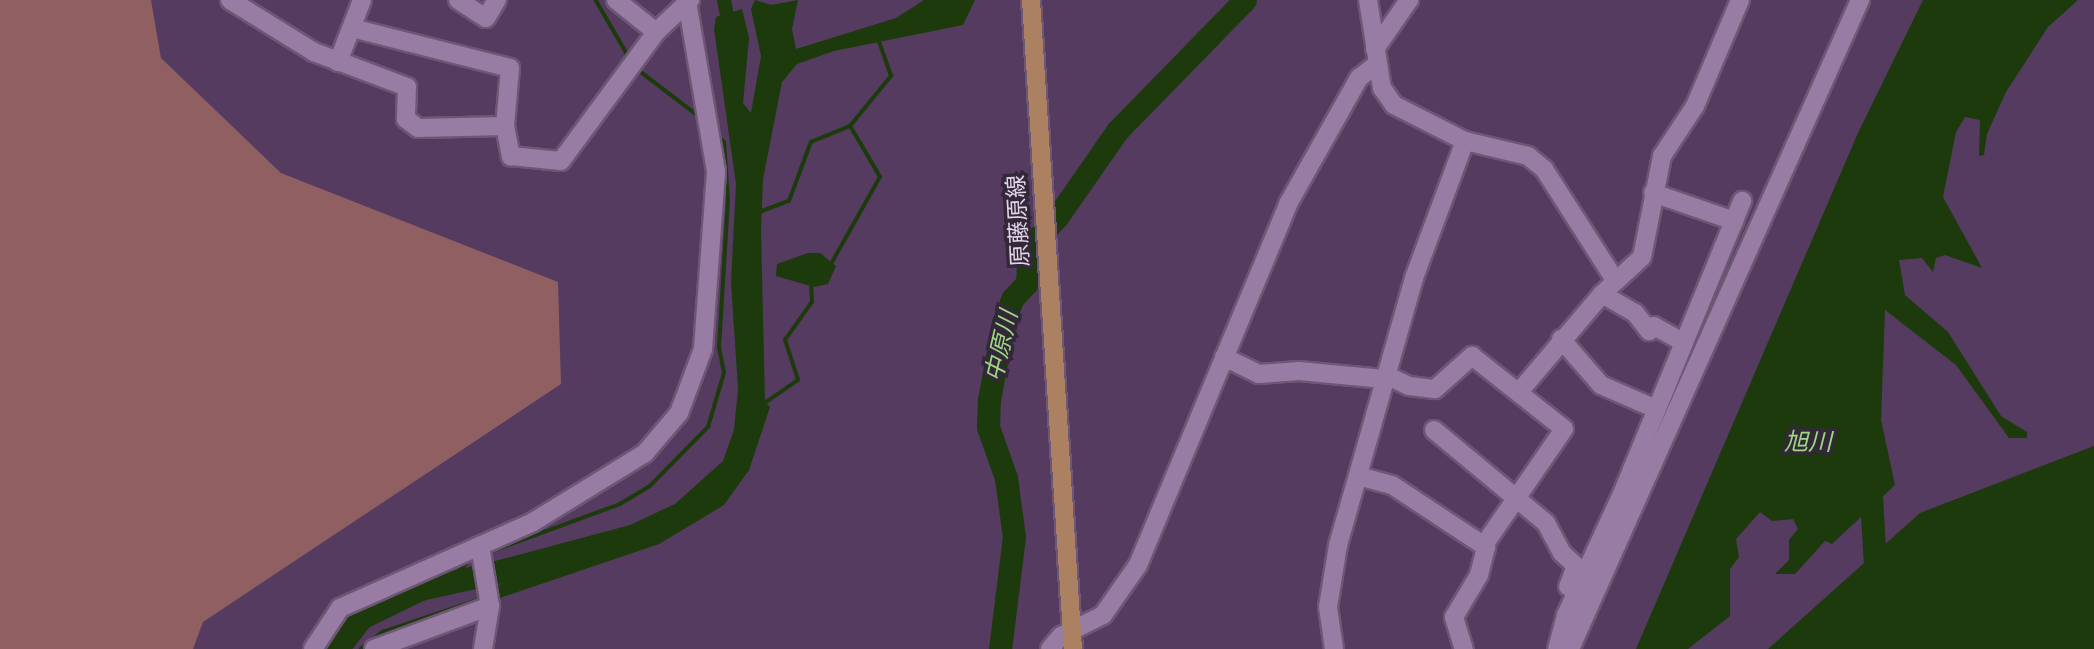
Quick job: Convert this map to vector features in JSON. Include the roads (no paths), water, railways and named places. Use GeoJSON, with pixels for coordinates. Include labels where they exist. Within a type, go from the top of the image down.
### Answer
{"type":"FeatureCollection","features":[{"type":"Feature","properties":{"kind":"main road","name":"原藤原線"},"geometry":{"type":"LineString","coordinates":[[1031,0],[1045,264],[1072,641]]}},
{"type":"Feature","properties":{"kind":"street"},"geometry":{"type":"LineString","coordinates":[[230,0],[338,62],[407,87],[406,119],[418,128],[505,126]]}},
{"type":"Feature","properties":{"kind":"street"},"geometry":{"type":"LineString","coordinates":[[338,62],[362,0]]}},
{"type":"Feature","properties":{"kind":"street"},"geometry":{"type":"LineString","coordinates":[[458,0],[486,18],[497,0]]}},
{"type":"Feature","properties":{"kind":"street"},"geometry":{"type":"LineString","coordinates":[[616,0],[656,32]]}},
{"type":"Feature","properties":{"kind":"street"},"geometry":{"type":"LineString","coordinates":[[1368,0],[1382,88],[1394,104],[1465,141],[1528,156],[1544,169],[1615,280]]}},
{"type":"Feature","properties":{"kind":"street"},"geometry":{"type":"LineString","coordinates":[[1050,649],[1072,641],[1103,615],[1138,565],[1288,204],[1359,78],[1376,56],[1409,0]]}},
{"type":"Feature","properties":{"kind":"street"},"geometry":{"type":"LineString","coordinates":[[1519,392],[1602,294],[1642,257],[1662,156],[1695,106],[1740,0]]}},
{"type":"Feature","properties":{"kind":"street"},"geometry":{"type":"LineString","coordinates":[[1570,649],[1860,0]]}},
{"type":"Feature","properties":{"kind":"street"},"geometry":{"type":"LineString","coordinates":[[352,28],[510,68],[505,126],[511,156],[561,162],[656,32],[689,1]]}},
{"type":"Feature","properties":{"kind":"street"},"geometry":{"type":"LineString","coordinates":[[313,649],[340,608],[415,570],[481,550],[533,522],[645,453],[663,438],[690,392],[703,349],[716,171],[689,1]]}},
{"type":"Feature","properties":{"kind":"street"},"geometry":{"type":"LineString","coordinates":[[1334,649],[1328,607],[1358,476],[1385,377],[1465,141]]}},
{"type":"Feature","properties":{"kind":"street"},"geometry":{"type":"LineString","coordinates":[[1653,193],[1734,221]]}},
{"type":"Feature","properties":{"kind":"street"},"geometry":{"type":"LineString","coordinates":[[1557,649],[1566,615],[1742,201]]}},
{"type":"Feature","properties":{"kind":"street"},"geometry":{"type":"LineString","coordinates":[[1602,294],[1635,313],[1649,331],[1654,326],[1683,342]]}},
{"type":"Feature","properties":{"kind":"street"},"geometry":{"type":"LineString","coordinates":[[1561,340],[1601,385],[1656,408]]}},
{"type":"Feature","properties":{"kind":"street"},"geometry":{"type":"LineString","coordinates":[[1224,356],[1259,374],[1299,371],[1385,377],[1409,386],[1435,389],[1472,356],[1564,429],[1513,498],[1484,545],[1479,575],[1454,617],[1464,649]]}},
{"type":"Feature","properties":{"kind":"street"},"geometry":{"type":"LineString","coordinates":[[1434,430],[1546,523],[1562,553],[1576,566],[1565,597],[1566,615]]}},
{"type":"Feature","properties":{"kind":"street"},"geometry":{"type":"LineString","coordinates":[[1358,476],[1392,485],[1484,545]]}},
{"type":"Feature","properties":{"kind":"street"},"geometry":{"type":"LineString","coordinates":[[481,550],[489,603],[483,649]]}},
{"type":"Feature","properties":{"kind":"street"},"geometry":{"type":"LineString","coordinates":[[374,649],[489,603]]}},
{"type":"Feature","properties":{"kind":"water"},"geometry":{"type":"Polygon","coordinates":[[[755,0],[771,5],[798,0],[792,29],[796,49],[896,18],[924,0],[975,0],[963,25],[834,51],[797,64],[782,82],[763,179],[761,231],[765,402],[770,407],[749,470],[724,505],[659,544],[494,600],[492,588],[514,578],[490,581],[488,563],[630,525],[675,504],[723,461],[734,430],[738,389],[731,282],[736,184],[714,29],[716,17],[742,9],[749,38],[743,103],[751,113],[761,56],[751,9],[755,0]]]}},
{"type":"Feature","properties":{"kind":"water","name":"旭川"},"geometry":{"type":"Polygon","coordinates":[[[1923,0],[2078,0],[2048,27],[2006,92],[1987,134],[1984,155],[1979,156],[1980,120],[1965,117],[1956,132],[1943,197],[1982,268],[1945,255],[1936,258],[1933,272],[1922,258],[1899,260],[1905,295],[1948,332],[2001,416],[2027,432],[2027,438],[2009,438],[1956,365],[1885,310],[1881,420],[1895,485],[1832,544],[1825,541],[1795,574],[1775,574],[1789,560],[1789,540],[1798,529],[1793,519],[1772,521],[1760,512],[1736,539],[1739,557],[1730,569],[1730,616],[1688,649],[1636,649],[1858,133],[1923,0]]]}},
{"type":"Feature","properties":{"kind":"water"},"geometry":{"type":"Polygon","coordinates":[[[808,253],[820,253],[836,266],[828,284],[814,287],[776,276],[777,264],[808,253]]]}},
{"type":"Feature","properties":{"kind":"water"},"geometry":{"type":"Polygon","coordinates":[[[2094,446],[2094,649],[1768,649],[1920,513],[2094,446]]]}},
{"type":"Feature","properties":{"kind":"waterway"},"geometry":{"type":"LineString","coordinates":[[596,0],[629,57]]}},
{"type":"Feature","properties":{"kind":"waterway"},"geometry":{"type":"LineString","coordinates":[[724,0],[730,30]]}},
{"type":"Feature","properties":{"kind":"waterway","name":"中原川"},"geometry":{"type":"LineString","coordinates":[[1000,649],[1014,537],[1006,478],[988,427],[989,400],[1003,323],[1012,299],[1027,283],[1029,247],[1058,216],[1117,131],[1245,0]]}},
{"type":"Feature","properties":{"kind":"waterway"},"geometry":{"type":"LineString","coordinates":[[830,266],[880,177],[850,126],[891,76],[877,36]]}},
{"type":"Feature","properties":{"kind":"waterway"},"geometry":{"type":"LineString","coordinates":[[637,69],[700,117]]}},
{"type":"Feature","properties":{"kind":"waterway"},"geometry":{"type":"LineString","coordinates":[[757,213],[789,201],[811,142],[850,126]]}},
{"type":"Feature","properties":{"kind":"waterway"},"geometry":{"type":"LineString","coordinates":[[487,553],[620,504],[650,486],[708,427],[724,373],[719,347],[728,201],[724,143],[718,136]]}},
{"type":"Feature","properties":{"kind":"waterway"},"geometry":{"type":"LineString","coordinates":[[762,405],[798,380],[785,340],[812,302],[811,283]]}},
{"type":"Feature","properties":{"kind":"waterway","name":"旭川"},"geometry":{"type":"LineString","coordinates":[[1870,479],[1876,584]]}},
{"type":"Feature","properties":{"kind":"waterway"},"geometry":{"type":"LineString","coordinates":[[448,583],[470,559]]}},
{"type":"Feature","properties":{"kind":"waterway"},"geometry":{"type":"LineString","coordinates":[[337,649],[361,618],[420,589],[506,570]]}},
{"type":"Feature","properties":{"kind":"waterway"},"geometry":{"type":"LineString","coordinates":[[361,649],[383,632],[484,598]]}}]}
